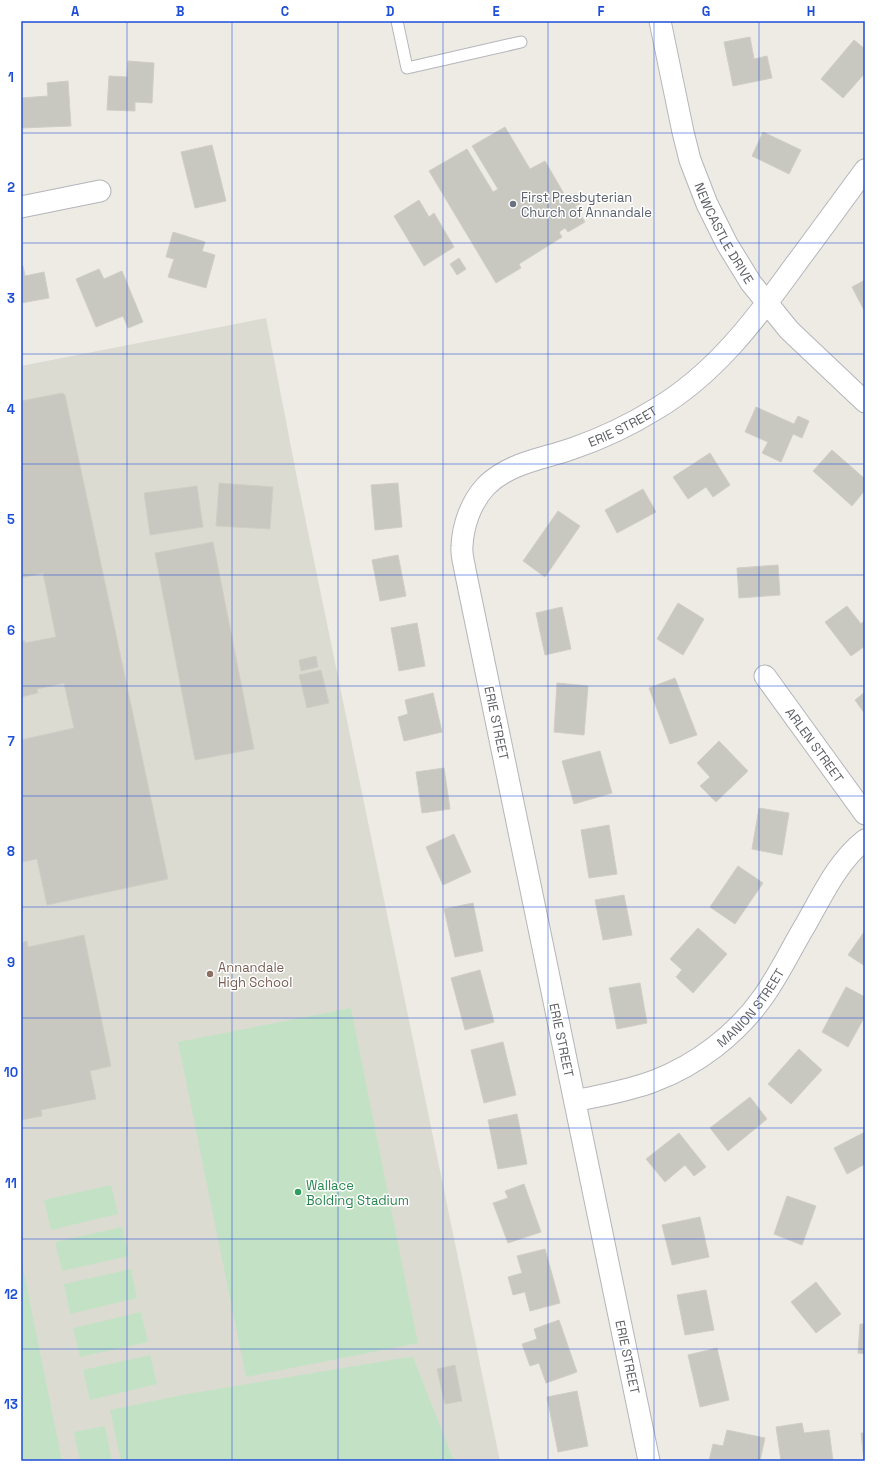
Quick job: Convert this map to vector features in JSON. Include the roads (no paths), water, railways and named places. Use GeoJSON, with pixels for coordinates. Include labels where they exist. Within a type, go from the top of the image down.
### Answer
{"type":"FeatureCollection","features":[{"type":"Feature","properties":{"kind":"street","name":"NEWCASTLE DRIVE"},"geometry":{"type":"LineString","coordinates":[[660,21],[690,160],[707,204],[727,244],[751,282],[788,330],[865,402]]}},
{"type":"Feature","properties":{"kind":"street","name":"ERIE STREET"},"geometry":{"type":"LineString","coordinates":[[649,1461],[465,570],[462,547],[465,524],[473,504],[486,486],[502,473],[528,462],[574,449],[617,431],[656,409],[677,395],[713,365],[746,331],[865,170]]}},
{"type":"Feature","properties":{"kind":"street"},"geometry":{"type":"LineString","coordinates":[[21,207],[100,191]]}},
{"type":"Feature","properties":{"kind":"street","name":"ARLEN STREET"},"geometry":{"type":"LineString","coordinates":[[765,676],[865,814]]}},
{"type":"Feature","properties":{"kind":"street","name":"MANION STREET"},"geometry":{"type":"LineString","coordinates":[[575,1101],[620,1092],[655,1081],[687,1066],[714,1048],[741,1024],[763,997],[839,868],[855,848],[865,840]]}},
{"type":"Feature","properties":{"kind":"lane"},"geometry":{"type":"LineString","coordinates":[[397,21],[406,68],[521,42]]}},
{"type":"Feature","properties":{"kind":"place","name":"First Presbyterian Church of Annandale"},"geometry":{"type":"Point","coordinates":[513,204]}},
{"type":"Feature","properties":{"kind":"place","name":"Annandale High School"},"geometry":{"type":"Point","coordinates":[210,974]}},
{"type":"Feature","properties":{"kind":"place","name":"Wallace Bolding Stadium"},"geometry":{"type":"Point","coordinates":[298,1192]}}]}
